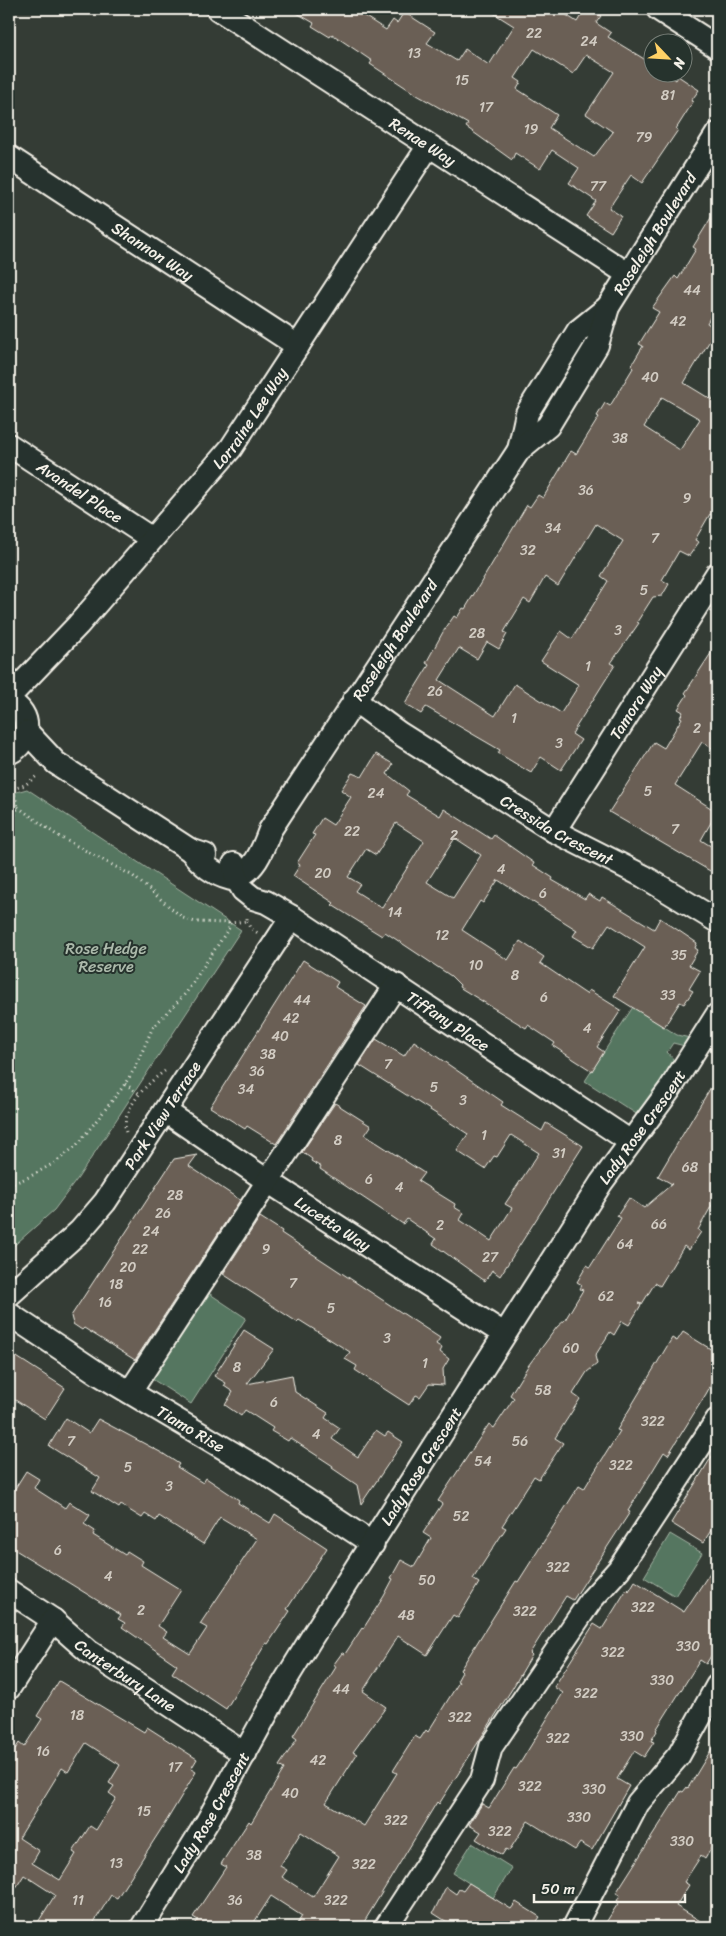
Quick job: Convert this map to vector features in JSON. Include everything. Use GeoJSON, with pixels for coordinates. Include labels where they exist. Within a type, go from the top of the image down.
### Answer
{"type":"FeatureCollection","features":[{"type":"Feature","properties":{"kind":"street","name":"Renae Way"},"geometry":{"type":"LineString","coordinates":[[218,9],[428,147],[628,274]]}},
{"type":"Feature","properties":{"kind":"street"},"geometry":{"type":"LineString","coordinates":[[658,9],[717,47]]}},
{"type":"Feature","properties":{"kind":"street","name":"Roseleigh Boulevard"},"geometry":{"type":"LineString","coordinates":[[238,870],[251,846],[270,830],[519,450],[548,426],[597,345],[608,307],[715,144]]}},
{"type":"Feature","properties":{"kind":"street","name":"Lorraine Lee Way"},"geometry":{"type":"LineString","coordinates":[[15,725],[40,666],[232,448],[428,147]]}},
{"type":"Feature","properties":{"kind":"street","name":"Shannon Way"},"geometry":{"type":"LineString","coordinates":[[9,158],[298,346]]}},
{"type":"Feature","properties":{"kind":"street","name":"Avandel Place"},"geometry":{"type":"LineString","coordinates":[[9,445],[152,539]]}},
{"type":"Feature","properties":{"kind":"street","name":"Tamora Way"},"geometry":{"type":"LineString","coordinates":[[554,831],[717,574]]}},
{"type":"Feature","properties":{"kind":"street","name":"Cressida Crescent"},"geometry":{"type":"LineString","coordinates":[[351,704],[554,831],[643,876],[717,921]]}},
{"type":"Feature","properties":{"kind":"street"},"geometry":{"type":"LineString","coordinates":[[15,725],[52,762],[190,850],[238,870]]}},
{"type":"Feature","properties":{"kind":"street","name":"Tiffany Place"},"geometry":{"type":"LineString","coordinates":[[238,870],[260,900],[292,917],[631,1142]]}},
{"type":"Feature","properties":{"kind":"street","name":"Park View Terrace"},"geometry":{"type":"LineString","coordinates":[[9,1295],[80,1231],[105,1202],[292,917]]}},
{"type":"Feature","properties":{"kind":"street"},"geometry":{"type":"LineString","coordinates":[[130,1392],[266,1180],[396,985]]}},
{"type":"Feature","properties":{"kind":"street","name":"Lady Rose Crescent"},"geometry":{"type":"LineString","coordinates":[[142,1927],[195,1842],[288,1676],[601,1183],[670,1088],[717,1015]]}},
{"type":"Feature","properties":{"kind":"street","name":"Lucetta Way"},"geometry":{"type":"LineString","coordinates":[[165,1111],[266,1180],[504,1334]]}},
{"type":"Feature","properties":{"kind":"street","name":"Tiamo Rise"},"geometry":{"type":"LineString","coordinates":[[9,1314],[130,1392],[261,1470],[373,1544]]}},
{"type":"Feature","properties":{"kind":"street"},"geometry":{"type":"LineString","coordinates":[[386,1927],[482,1780],[491,1747],[591,1600],[619,1569],[717,1420]]}},
{"type":"Feature","properties":{"kind":"street","name":"Canterbury Lane"},"geometry":{"type":"LineString","coordinates":[[9,1592],[53,1620],[88,1651],[245,1754]]}},
{"type":"Feature","properties":{"kind":"street"},"geometry":{"type":"LineString","coordinates":[[9,1688],[53,1620]]}},
{"type":"Feature","properties":{"kind":"street"},"geometry":{"type":"LineString","coordinates":[[574,1927],[638,1803],[679,1755],[717,1686]]}},
{"type":"Feature","properties":{"kind":"path"},"geometry":{"type":"LineString","coordinates":[[52,762],[35,778],[11,789],[18,807],[58,836],[133,876],[183,918],[195,922],[230,923],[247,921],[247,910],[260,900]]}},
{"type":"Feature","properties":{"kind":"path"},"geometry":{"type":"LineString","coordinates":[[9,829],[18,807]]}},
{"type":"Feature","properties":{"kind":"path"},"geometry":{"type":"LineString","coordinates":[[9,1185],[30,1177],[56,1162],[76,1145],[125,1084],[135,1068],[153,1026],[186,993],[229,928],[230,923]]}},
{"type":"Feature","properties":{"kind":"path"},"geometry":{"type":"LineString","coordinates":[[125,1084],[140,1094]]}},
{"type":"Feature","properties":{"kind":"green space","name":"Rose Hedge Reserve"},"geometry":{"type":"Polygon","coordinates":[[[27,789],[241,930],[78,1178],[54,1210],[9,1250],[9,794],[27,789]]]}},
{"type":"Feature","properties":{"kind":"green space"},"geometry":{"type":"Polygon","coordinates":[[[633,1007],[677,1035],[690,1038],[685,1046],[673,1043],[667,1052],[675,1061],[645,1108],[638,1115],[585,1081],[633,1007]]]}},
{"type":"Feature","properties":{"kind":"green space"},"geometry":{"type":"Polygon","coordinates":[[[207,1292],[246,1318],[191,1404],[152,1379],[207,1292]]]}},
{"type":"Feature","properties":{"kind":"green space"},"geometry":{"type":"Polygon","coordinates":[[[670,1534],[702,1553],[675,1596],[644,1577],[670,1534]]]}},
{"type":"Feature","properties":{"kind":"green space"},"geometry":{"type":"Polygon","coordinates":[[[472,1843],[512,1868],[493,1898],[453,1873],[472,1843]]]}},
{"type":"Feature","properties":{"kind":"building"},"geometry":{"type":"Polygon","coordinates":[[[290,9],[353,9],[386,30],[393,20],[397,23],[404,12],[435,32],[427,43],[457,61],[465,49],[489,65],[514,26],[487,9],[557,9],[577,22],[585,9],[589,9],[601,16],[596,23],[611,33],[608,37],[644,59],[644,82],[687,82],[699,90],[676,129],[678,130],[642,183],[631,175],[609,208],[621,216],[611,232],[586,216],[596,201],[569,183],[579,168],[552,150],[540,169],[515,153],[512,160],[466,127],[468,124],[417,95],[370,64],[372,61],[332,34],[330,37],[312,26],[314,23],[290,9]],[[534,49],[515,78],[521,82],[517,89],[557,115],[549,128],[594,157],[613,132],[586,114],[614,72],[586,55],[573,74],[534,49]]]}},
{"type":"Feature","properties":{"kind":"building"},"geometry":{"type":"Polygon","coordinates":[[[717,208],[717,305],[707,323],[717,329],[684,383],[712,400],[717,391],[717,518],[710,514],[695,540],[699,542],[689,556],[679,551],[662,580],[669,584],[662,596],[653,597],[637,622],[639,623],[611,663],[615,665],[572,734],[581,740],[561,770],[541,757],[531,773],[498,753],[500,750],[426,707],[421,714],[405,704],[429,665],[426,663],[443,632],[454,616],[457,618],[463,608],[465,609],[527,505],[530,507],[538,495],[543,498],[571,451],[576,454],[599,417],[597,416],[605,403],[610,406],[633,368],[631,366],[643,346],[639,344],[659,312],[652,308],[675,276],[678,279],[696,249],[693,247],[717,208]],[[662,397],[644,427],[680,450],[700,419],[662,397]],[[596,524],[558,586],[545,577],[530,603],[524,599],[504,632],[507,634],[499,649],[487,642],[477,659],[459,648],[439,680],[495,716],[515,684],[561,713],[579,685],[541,661],[561,631],[572,639],[608,581],[601,576],[623,541],[596,524]]]}},
{"type":"Feature","properties":{"kind":"building"},"geometry":{"type":"Polygon","coordinates":[[[717,644],[717,751],[702,742],[675,785],[717,812],[701,840],[717,850],[717,875],[609,812],[654,742],[664,748],[682,718],[680,717],[683,712],[678,709],[687,695],[685,693],[717,644]]]}},
{"type":"Feature","properties":{"kind":"building"},"geometry":{"type":"Polygon","coordinates":[[[376,754],[393,764],[387,774],[409,791],[406,795],[440,816],[444,809],[491,839],[494,835],[534,863],[533,865],[553,878],[552,880],[585,899],[588,894],[600,901],[602,897],[654,929],[660,918],[697,943],[695,948],[698,950],[689,965],[700,971],[689,989],[693,991],[684,1004],[680,1002],[664,1027],[614,996],[645,947],[609,924],[593,948],[573,936],[577,930],[498,880],[483,903],[480,901],[462,930],[508,960],[520,941],[544,957],[540,963],[586,994],[589,990],[621,1010],[597,1047],[604,1052],[592,1071],[553,1046],[555,1043],[528,1025],[526,1028],[459,987],[460,985],[451,976],[385,932],[382,936],[332,905],[334,903],[293,876],[300,865],[297,863],[315,835],[312,834],[322,818],[333,825],[351,797],[341,790],[352,773],[362,777],[376,754]],[[396,823],[376,855],[366,849],[348,877],[360,884],[355,891],[382,908],[424,841],[396,823]],[[455,838],[427,882],[453,898],[481,855],[455,838]]]}},
{"type":"Feature","properties":{"kind":"building"},"geometry":{"type":"Polygon","coordinates":[[[303,960],[338,982],[335,987],[366,1006],[276,1144],[247,1126],[245,1129],[210,1107],[303,960]]]}},
{"type":"Feature","properties":{"kind":"building"},"geometry":{"type":"Polygon","coordinates":[[[376,1039],[404,1056],[414,1041],[503,1102],[501,1105],[542,1131],[546,1123],[583,1146],[500,1276],[492,1270],[485,1281],[433,1244],[436,1239],[407,1219],[403,1224],[320,1169],[321,1167],[302,1152],[335,1103],[371,1126],[365,1135],[424,1173],[418,1181],[455,1204],[454,1207],[464,1213],[460,1220],[491,1241],[512,1208],[505,1204],[539,1153],[511,1135],[497,1157],[494,1156],[485,1169],[457,1151],[468,1134],[359,1065],[376,1039]]]}},
{"type":"Feature","properties":{"kind":"building"},"geometry":{"type":"Polygon","coordinates":[[[717,1077],[717,1196],[698,1230],[701,1232],[689,1250],[684,1246],[660,1286],[655,1283],[642,1304],[638,1303],[641,1305],[629,1325],[622,1321],[614,1335],[610,1332],[595,1356],[597,1364],[587,1372],[573,1394],[580,1399],[555,1438],[563,1443],[539,1479],[534,1476],[502,1526],[506,1528],[473,1579],[479,1583],[458,1618],[453,1615],[427,1655],[398,1636],[363,1691],[386,1707],[353,1752],[357,1754],[326,1803],[364,1826],[397,1773],[393,1771],[415,1736],[420,1739],[426,1730],[428,1732],[459,1682],[457,1681],[462,1672],[460,1670],[516,1581],[518,1582],[579,1486],[584,1489],[620,1431],[617,1430],[672,1338],[677,1341],[683,1332],[717,1353],[717,1374],[706,1394],[668,1455],[664,1452],[628,1511],[630,1512],[573,1600],[566,1596],[530,1653],[532,1655],[512,1689],[439,1804],[437,1802],[361,1927],[295,1927],[302,1916],[271,1896],[251,1927],[193,1927],[198,1920],[193,1917],[226,1867],[221,1864],[249,1821],[251,1823],[284,1769],[279,1766],[297,1739],[293,1736],[336,1667],[334,1664],[342,1653],[345,1654],[363,1629],[384,1596],[401,1560],[414,1567],[431,1538],[423,1533],[442,1504],[438,1501],[489,1424],[494,1428],[514,1398],[510,1395],[528,1366],[557,1327],[565,1320],[583,1290],[580,1289],[582,1285],[577,1282],[587,1265],[590,1267],[621,1218],[617,1216],[629,1198],[644,1208],[672,1184],[658,1176],[717,1077]],[[301,1832],[280,1866],[287,1870],[282,1877],[313,1897],[339,1856],[301,1832]]]}},
{"type":"Feature","properties":{"kind":"building"},"geometry":{"type":"Polygon","coordinates":[[[197,1155],[189,1166],[240,1200],[135,1360],[84,1328],[82,1330],[73,1324],[71,1316],[174,1159],[197,1155]]]}},
{"type":"Feature","properties":{"kind":"building"},"geometry":{"type":"Polygon","coordinates":[[[260,1217],[282,1231],[281,1233],[440,1338],[436,1344],[442,1348],[440,1352],[449,1359],[443,1369],[444,1385],[429,1384],[420,1397],[416,1395],[409,1405],[355,1370],[357,1366],[345,1359],[350,1352],[299,1320],[297,1322],[223,1274],[260,1217]]]}},
{"type":"Feature","properties":{"kind":"building"},"geometry":{"type":"Polygon","coordinates":[[[244,1330],[274,1349],[247,1384],[292,1375],[295,1392],[328,1413],[325,1418],[340,1428],[332,1439],[358,1457],[376,1430],[385,1436],[388,1432],[403,1442],[361,1504],[357,1485],[332,1468],[333,1466],[290,1438],[288,1441],[271,1431],[273,1428],[245,1410],[241,1416],[225,1405],[233,1392],[224,1386],[226,1383],[214,1376],[244,1330]]]}},
{"type":"Feature","properties":{"kind":"building"},"geometry":{"type":"Polygon","coordinates":[[[9,1352],[65,1388],[45,1419],[9,1396],[9,1352]]]}},
{"type":"Feature","properties":{"kind":"building"},"geometry":{"type":"Polygon","coordinates":[[[66,1418],[89,1433],[98,1419],[162,1453],[179,1464],[177,1467],[203,1483],[206,1478],[239,1500],[238,1503],[270,1523],[275,1514],[327,1548],[287,1609],[290,1611],[268,1644],[266,1643],[226,1709],[172,1673],[177,1665],[122,1627],[125,1623],[118,1619],[121,1615],[9,1546],[9,1498],[26,1471],[39,1479],[34,1488],[65,1508],[69,1502],[90,1515],[84,1524],[95,1531],[93,1535],[125,1555],[127,1551],[143,1561],[141,1565],[181,1590],[158,1626],[167,1632],[163,1637],[190,1654],[207,1628],[200,1624],[257,1539],[220,1517],[203,1544],[159,1516],[156,1521],[145,1514],[142,1518],[121,1505],[119,1508],[92,1491],[100,1478],[49,1446],[66,1418]]]}},
{"type":"Feature","properties":{"kind":"building"},"geometry":{"type":"Polygon","coordinates":[[[717,1448],[717,1521],[703,1543],[671,1523],[717,1448]]]}},
{"type":"Feature","properties":{"kind":"building"},"geometry":{"type":"Polygon","coordinates":[[[717,1562],[717,1646],[706,1664],[700,1660],[656,1730],[651,1741],[654,1742],[644,1757],[634,1751],[617,1779],[629,1786],[592,1850],[580,1843],[575,1850],[528,1821],[509,1851],[506,1849],[502,1855],[476,1839],[481,1832],[469,1825],[482,1804],[489,1808],[514,1768],[516,1769],[522,1760],[563,1693],[554,1687],[594,1624],[602,1629],[627,1589],[629,1591],[635,1581],[684,1612],[717,1562]]]}},
{"type":"Feature","properties":{"kind":"building"},"geometry":{"type":"Polygon","coordinates":[[[59,1681],[144,1732],[147,1727],[197,1759],[191,1769],[196,1772],[167,1820],[117,1898],[111,1895],[91,1927],[35,1927],[55,1895],[24,1875],[9,1899],[9,1759],[19,1743],[24,1747],[42,1719],[37,1716],[59,1681]],[[86,1743],[68,1772],[62,1768],[19,1838],[39,1851],[32,1863],[60,1880],[76,1854],[73,1852],[90,1826],[96,1830],[116,1798],[109,1793],[114,1786],[109,1783],[120,1765],[86,1743]]]}},
{"type":"Feature","properties":{"kind":"building"},"geometry":{"type":"Polygon","coordinates":[[[717,1740],[717,1838],[705,1859],[701,1856],[684,1882],[689,1885],[676,1906],[710,1927],[603,1927],[619,1902],[617,1901],[620,1895],[616,1893],[681,1791],[683,1792],[688,1788],[717,1740]]]}},
{"type":"Feature","properties":{"kind":"building"},"geometry":{"type":"Polygon","coordinates":[[[469,1883],[511,1909],[516,1902],[540,1917],[533,1927],[455,1927],[433,1913],[446,1887],[456,1894],[459,1889],[463,1891],[469,1883]]]}}]}
